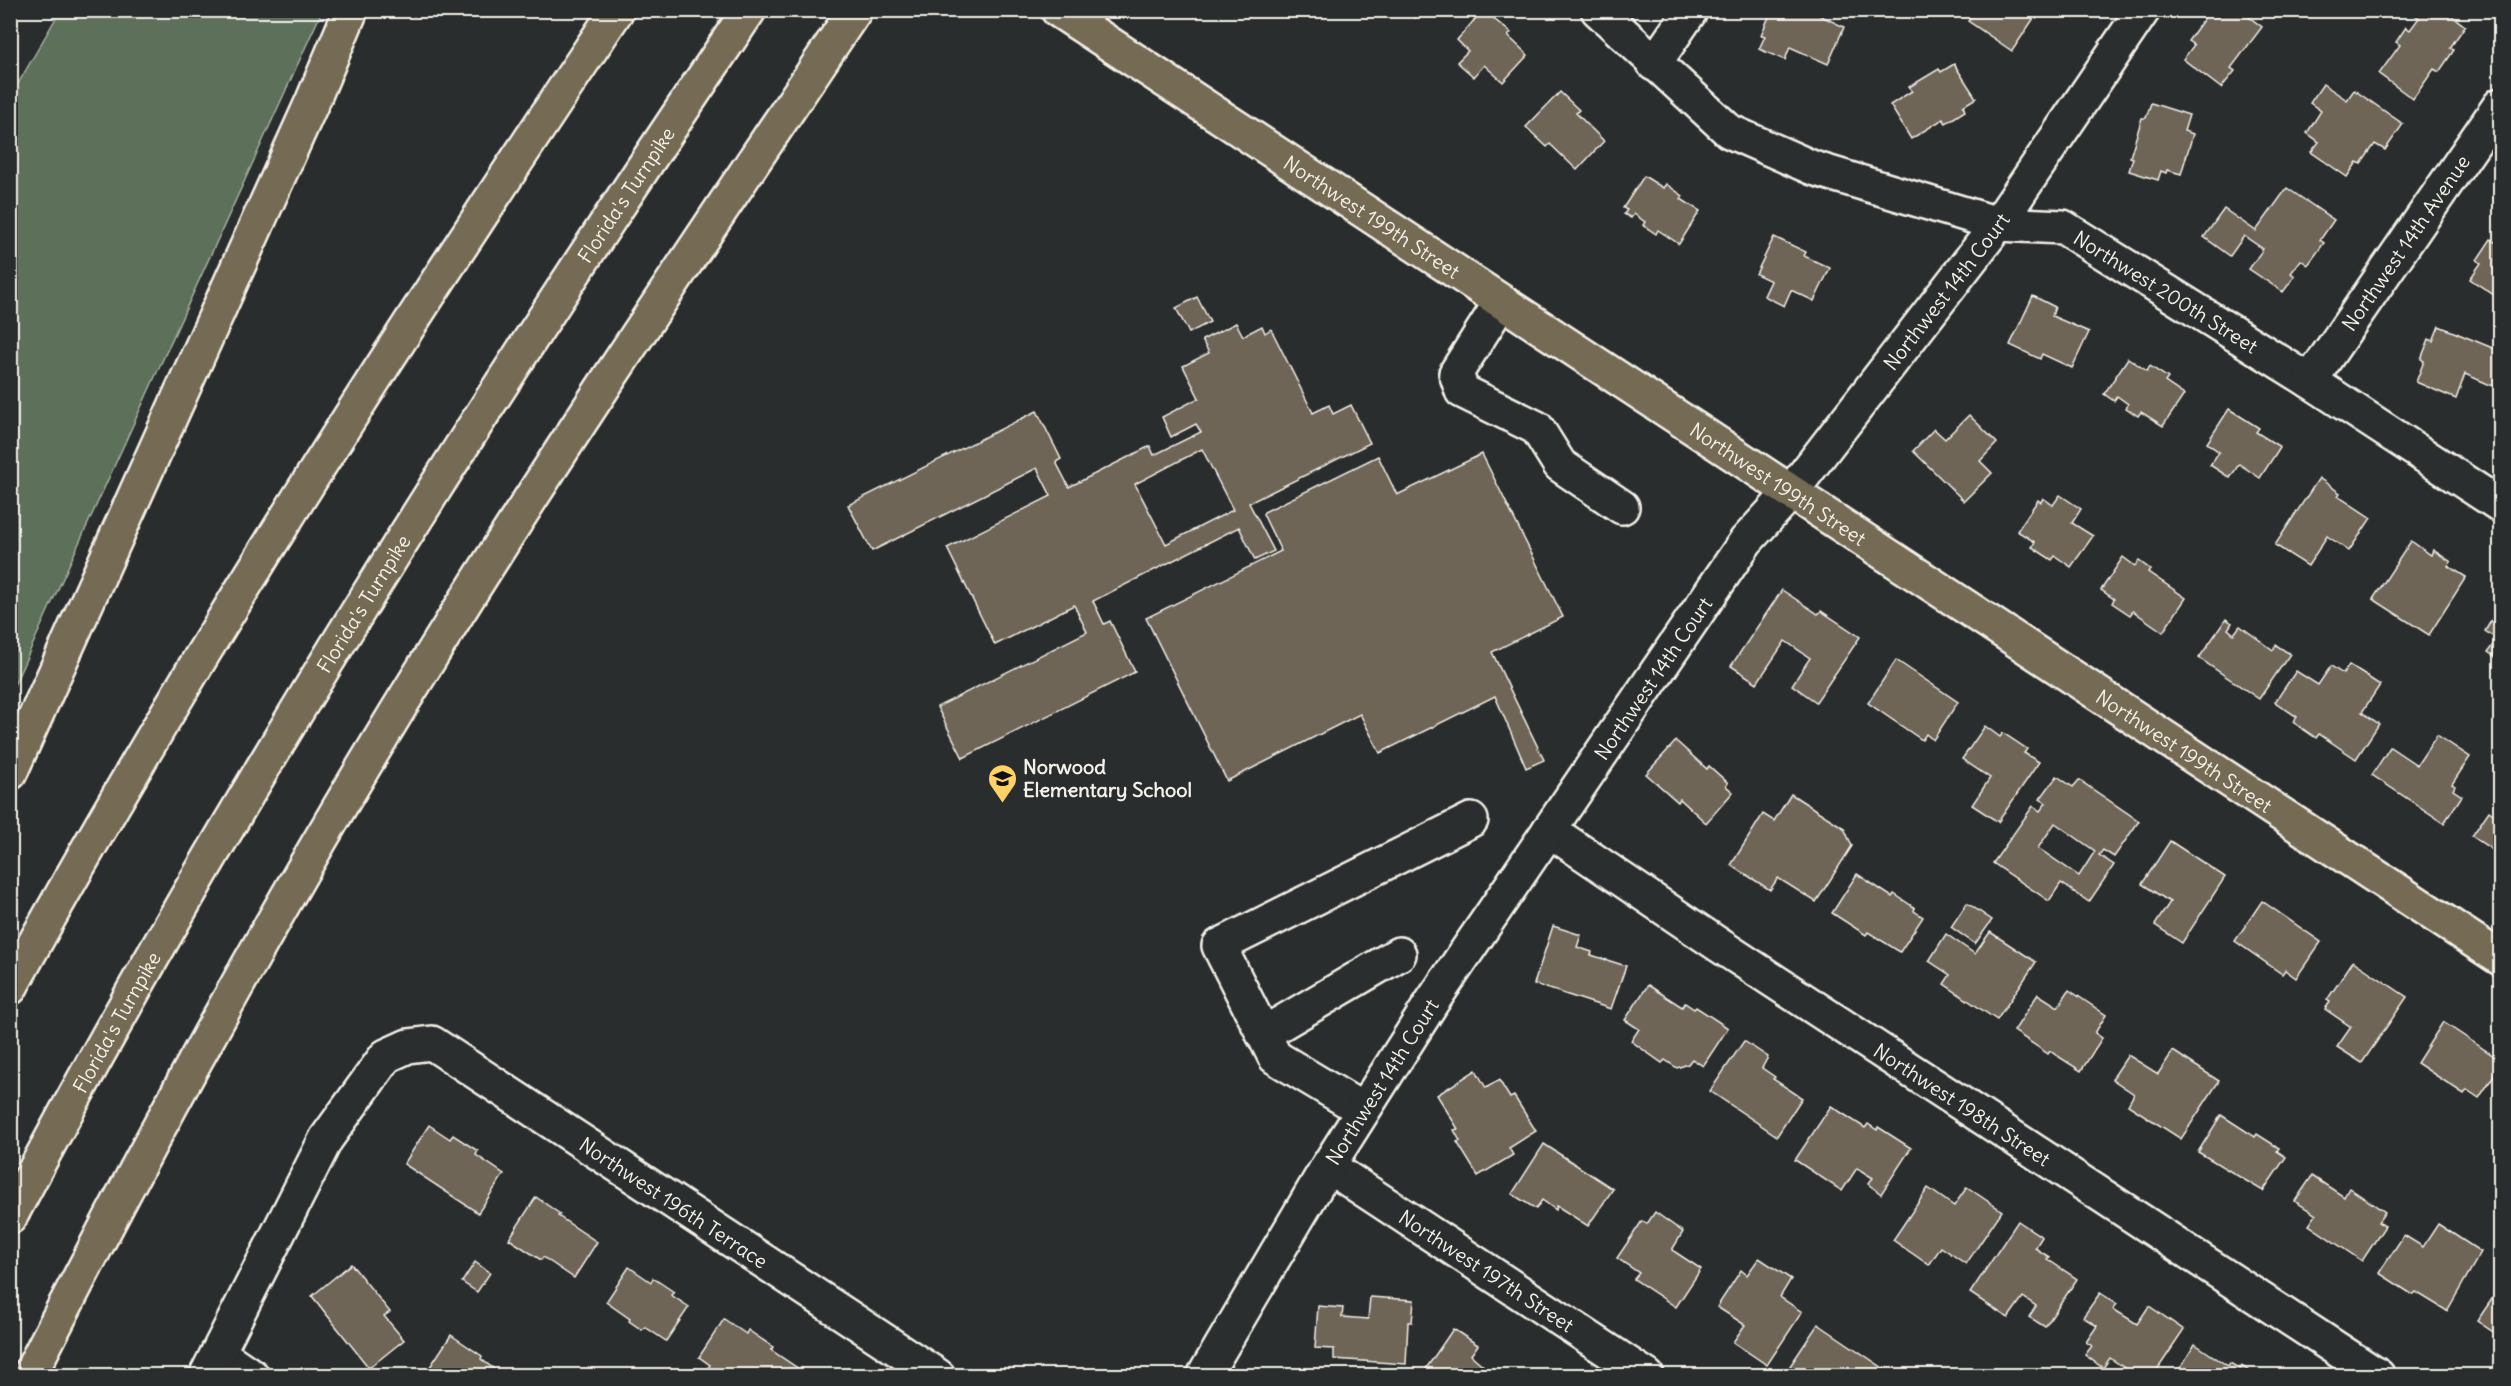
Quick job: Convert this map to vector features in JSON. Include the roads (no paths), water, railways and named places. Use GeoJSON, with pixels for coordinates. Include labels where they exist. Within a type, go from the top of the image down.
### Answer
{"type":"FeatureCollection","features":[{"type":"Feature","properties":{"kind":"main road"},"geometry":{"type":"LineString","coordinates":[[10,773],[308,111],[351,10]]}},
{"type":"Feature","properties":{"kind":"main road"},"geometry":{"type":"LineString","coordinates":[[10,988],[178,697],[285,522],[462,244],[616,10]]}},
{"type":"Feature","properties":{"kind":"main road","name":"Florida's Turnpike"},"geometry":{"type":"LineString","coordinates":[[10,1217],[203,870],[363,601],[597,234],[749,10]]}},
{"type":"Feature","properties":{"kind":"main road","name":"Northwest 199th Street"},"geometry":{"type":"LineString","coordinates":[[1058,10],[2500,958]]}},
{"type":"Feature","properties":{"kind":"main road"},"geometry":{"type":"LineString","coordinates":[[29,1376],[116,1205],[205,1042],[361,771],[571,434],[848,20]]}},
{"type":"Feature","properties":{"kind":"street","name":"Northwest 200th Street"},"geometry":{"type":"LineString","coordinates":[[1598,10],[1728,131],[1813,168],[1998,224],[2063,227],[2310,381],[2500,505]]}},
{"type":"Feature","properties":{"kind":"street"},"geometry":{"type":"LineString","coordinates":[[1654,64],[1691,10]]}},
{"type":"Feature","properties":{"kind":"street","name":"Northwest 14th Court"},"geometry":{"type":"LineString","coordinates":[[1204,1376],[1328,1166],[1432,1002],[1746,541],[1791,492],[1998,224],[2143,10]]}},
{"type":"Feature","properties":{"kind":"street","name":"Northwest 14th Avenue"},"geometry":{"type":"LineString","coordinates":[[2310,381],[2500,105]]}},
{"type":"Feature","properties":{"kind":"street"},"geometry":{"type":"LineString","coordinates":[[1501,302],[1456,373],[1462,391],[1537,428],[1560,465],[1622,507]]}},
{"type":"Feature","properties":{"kind":"street"},"geometry":{"type":"LineString","coordinates":[[1363,1110],[1275,1057],[1219,946],[1471,820]]}},
{"type":"Feature","properties":{"kind":"street","name":"Northwest 198th Street"},"geometry":{"type":"LineString","coordinates":[[1549,830],[1719,945],[2378,1376]]}},
{"type":"Feature","properties":{"kind":"street"},"geometry":{"type":"LineString","coordinates":[[1263,1034],[1399,954]]}},
{"type":"Feature","properties":{"kind":"street","name":"Northwest 196th Terrace"},"geometry":{"type":"LineString","coordinates":[[212,1364],[326,1139],[386,1056],[408,1046],[432,1043],[938,1376]]}},
{"type":"Feature","properties":{"kind":"street","name":"Northwest 197th Street"},"geometry":{"type":"LineString","coordinates":[[1328,1166],[1647,1376]]}},
{"type":"Feature","properties":{"kind":"street"},"geometry":{"type":"LineString","coordinates":[[212,1364],[252,1376]]}},
{"type":"Feature","properties":{"kind":"place","name":"Norwood Elementary School"},"geometry":{"type":"Point","coordinates":[1002,804]}}]}
